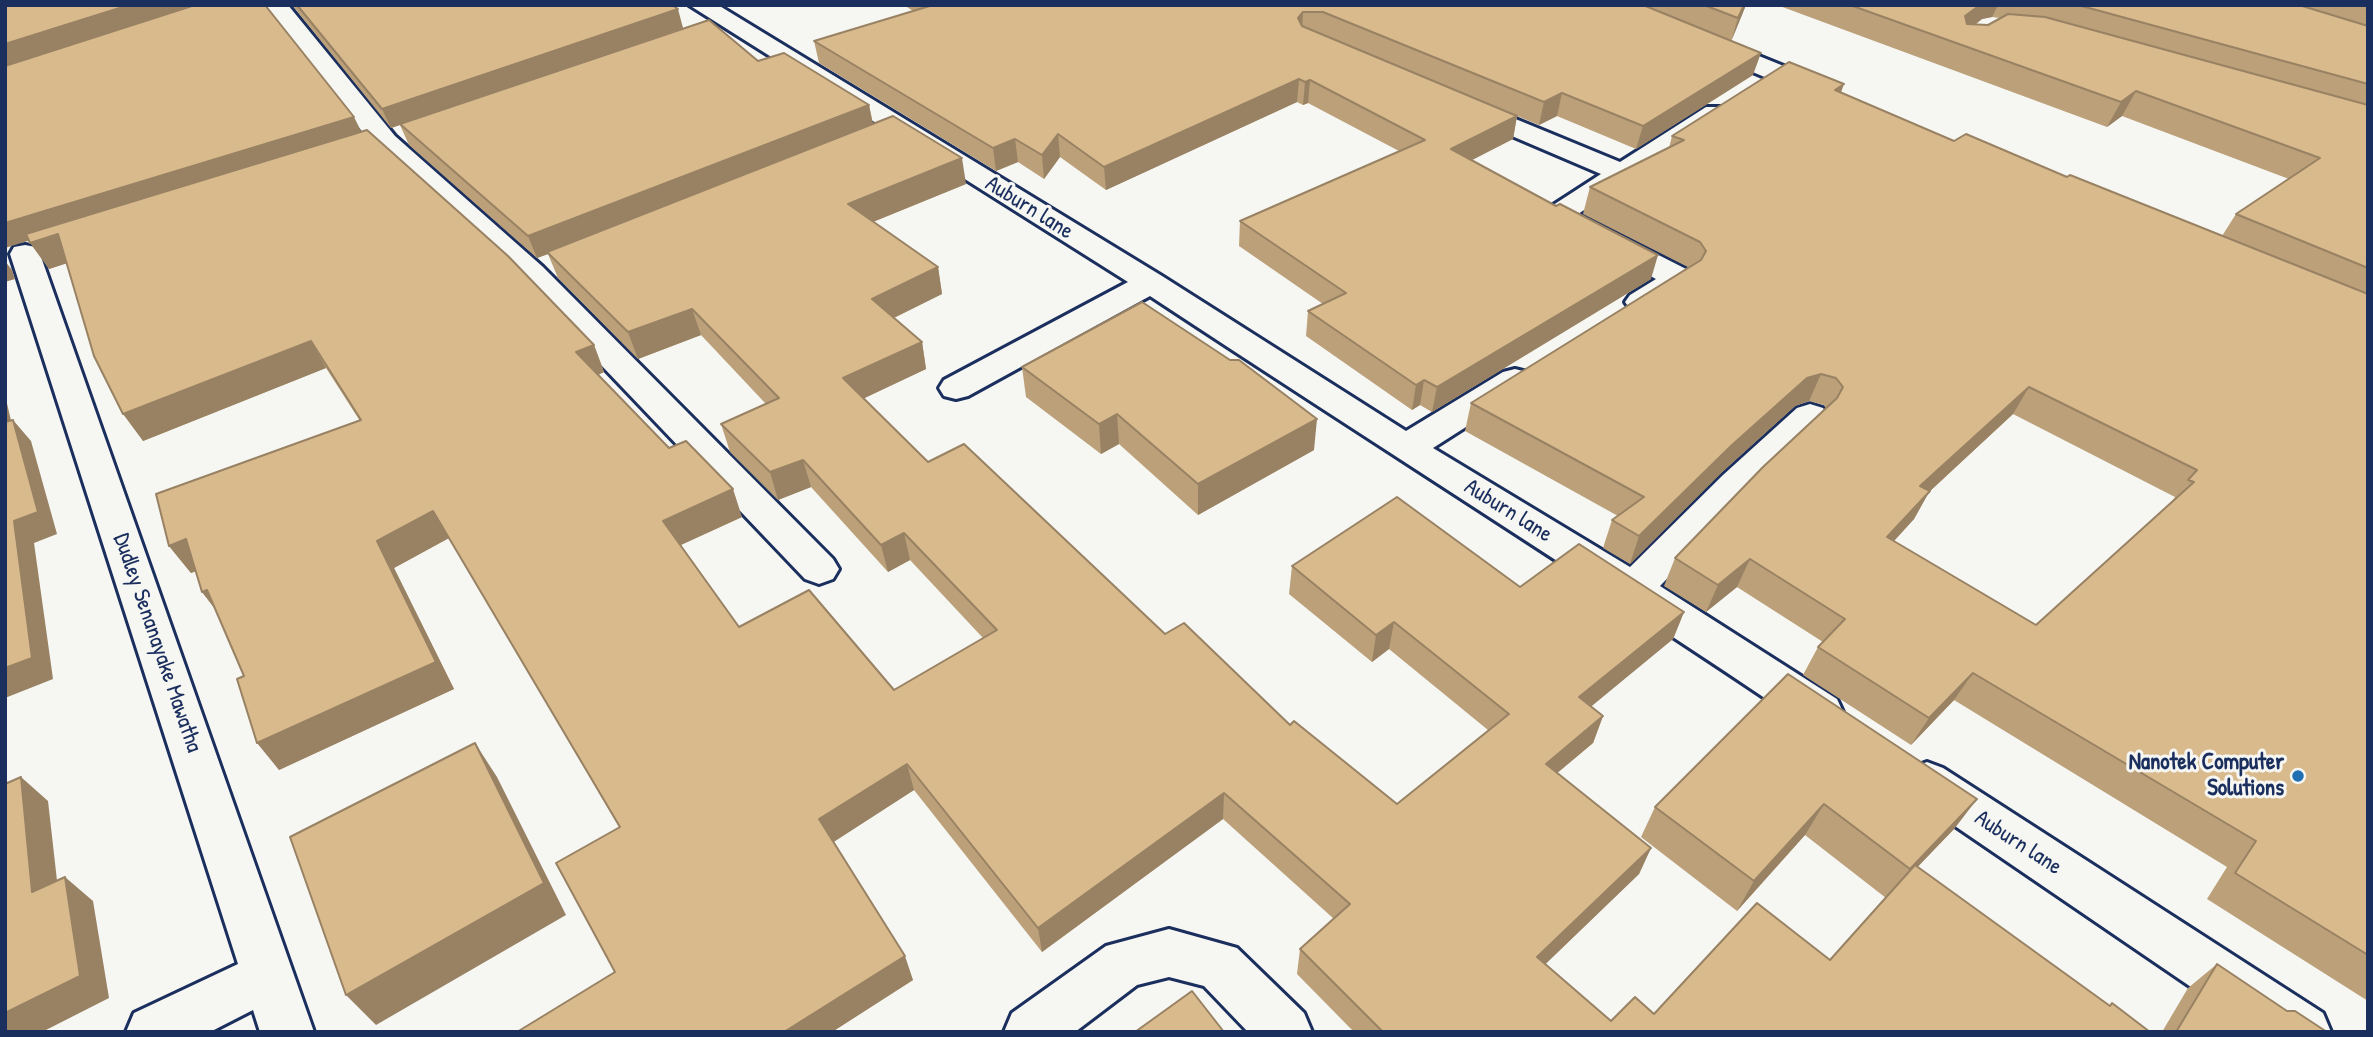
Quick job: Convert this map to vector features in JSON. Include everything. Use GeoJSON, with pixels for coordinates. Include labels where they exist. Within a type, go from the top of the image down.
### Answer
{"type":"FeatureCollection","features":[{"type":"Feature","properties":{"kind":"street"},"geometry":{"type":"LineString","coordinates":[[275,5],[384,141],[545,269],[819,569]]}},
{"type":"Feature","properties":{"kind":"street"},"geometry":{"type":"LineString","coordinates":[[1612,5],[1843,100]]}},
{"type":"Feature","properties":{"kind":"street","name":"Auburn lane"},"geometry":{"type":"LineString","coordinates":[[709,21],[899,128],[1151,283],[1406,448],[1633,588],[1853,733]]}},
{"type":"Feature","properties":{"kind":"street"},"geometry":{"type":"LineString","coordinates":[[1620,315],[1679,278],[1557,215],[1779,73]]}},
{"type":"Feature","properties":{"kind":"street"},"geometry":{"type":"LineString","coordinates":[[1447,99],[1621,172]]}},
{"type":"Feature","properties":{"kind":"street"},"geometry":{"type":"LineString","coordinates":[[863,143],[899,128]]}},
{"type":"Feature","properties":{"kind":"street","name":"Dudley Senanayake Mawatha"},"geometry":{"type":"LineString","coordinates":[[28,253],[271,975],[287,1032]]}},
{"type":"Feature","properties":{"kind":"street"},"geometry":{"type":"LineString","coordinates":[[956,388],[1151,283]]}},
{"type":"Feature","properties":{"kind":"street"},"geometry":{"type":"LineString","coordinates":[[1406,448],[1537,367]]}},
{"type":"Feature","properties":{"kind":"street"},"geometry":{"type":"LineString","coordinates":[[1633,588],[1736,484],[1810,416]]}},
{"type":"Feature","properties":{"kind":"street","name":"Auburn lane"},"geometry":{"type":"LineString","coordinates":[[1899,764],[2304,1032]]}},
{"type":"Feature","properties":{"kind":"street"},"geometry":{"type":"LineString","coordinates":[[1031,1032],[1124,962],[1169,953],[1219,965],[1285,1032]]}},
{"type":"Feature","properties":{"kind":"street"},"geometry":{"type":"LineString","coordinates":[[153,1032],[271,975]]}},
{"type":"Feature","properties":{"kind":"building"},"geometry":{"type":"Polygon","coordinates":[[[5,5],[129,5],[5,44],[5,5]]]}},
{"type":"Feature","properties":{"kind":"building"},"geometry":{"type":"Polygon","coordinates":[[[195,5],[265,5],[354,117],[5,223],[5,66],[195,5]]]}},
{"type":"Feature","properties":{"kind":"building"},"geometry":{"type":"Polygon","coordinates":[[[297,5],[672,5],[678,9],[382,109],[297,5]]]}},
{"type":"Feature","properties":{"kind":"building"},"geometry":{"type":"Polygon","coordinates":[[[933,5],[1643,5],[1761,53],[1643,126],[1562,93],[1544,102],[1323,12],[1303,12],[1298,18],[1302,26],[1517,116],[1451,149],[1556,206],[1560,204],[1658,255],[1437,387],[1424,380],[1416,385],[1308,311],[1346,293],[1240,221],[1425,140],[1310,80],[1305,82],[1299,79],[1104,167],[1058,134],[1042,155],[1015,139],[993,148],[814,41],[933,5]]]}},
{"type":"Feature","properties":{"kind":"building"},"geometry":{"type":"Polygon","coordinates":[[[1704,5],[1744,5],[1738,18],[1704,5]]]}},
{"type":"Feature","properties":{"kind":"building"},"geometry":{"type":"Polygon","coordinates":[[[1850,5],[1980,5],[1965,16],[1967,24],[1988,25],[2008,14],[2045,17],[2368,105],[2368,268],[2236,214],[2320,158],[2136,91],[2121,102],[1850,5]]]}},
{"type":"Feature","properties":{"kind":"building"},"geometry":{"type":"Polygon","coordinates":[[[2078,5],[2299,5],[2368,26],[2368,84],[2078,5]]]}},
{"type":"Feature","properties":{"kind":"building"},"geometry":{"type":"Polygon","coordinates":[[[709,20],[758,61],[784,53],[869,105],[528,236],[400,124],[709,20]]]}},
{"type":"Feature","properties":{"kind":"building"},"geometry":{"type":"Polygon","coordinates":[[[1789,62],[1844,84],[1835,90],[1954,141],[1966,134],[2067,177],[2070,175],[2368,294],[2368,955],[2235,873],[2256,841],[1973,673],[1929,718],[1818,647],[1845,619],[1750,559],[1718,585],[1675,558],[1763,467],[1837,398],[1843,387],[1836,378],[1821,374],[1807,378],[1732,445],[1639,536],[1612,520],[1644,497],[1471,403],[1701,260],[1706,251],[1700,242],[1590,187],[1684,140],[1672,136],[1789,62]],[[2029,387],[1920,486],[1930,491],[1887,537],[2036,625],[2194,482],[2188,480],[2197,470],[2029,387]]]}},
{"type":"Feature","properties":{"kind":"building"},"geometry":{"type":"Polygon","coordinates":[[[893,116],[962,158],[848,204],[938,267],[872,299],[922,342],[843,378],[928,462],[964,444],[1165,634],[1184,623],[1290,725],[1294,721],[1397,804],[1509,714],[1394,622],[1376,635],[1292,566],[1397,497],[1520,587],[1579,544],[1684,612],[1579,697],[1603,716],[1546,764],[1651,848],[1537,957],[1611,1021],[1635,997],[1654,1014],[1757,903],[1830,960],[1915,865],[2150,1032],[1383,1032],[1300,949],[1350,904],[1224,793],[1038,928],[907,764],[819,819],[905,956],[784,1032],[517,1032],[615,972],[556,863],[620,827],[433,511],[377,541],[436,662],[257,743],[237,679],[244,676],[207,590],[202,592],[186,539],[169,546],[156,494],[361,420],[311,341],[123,414],[94,356],[58,234],[30,243],[26,234],[367,130],[508,256],[594,345],[576,352],[669,448],[686,441],[733,489],[663,521],[739,627],[809,590],[894,690],[997,630],[904,533],[881,545],[803,460],[770,472],[721,424],[779,398],[692,309],[628,332],[547,252],[893,116]]]}},
{"type":"Feature","properties":{"kind":"building"},"geometry":{"type":"Polygon","coordinates":[[[1142,302],[1230,360],[1239,360],[1317,419],[1198,484],[1117,414],[1099,424],[1022,367],[1142,302]]]}},
{"type":"Feature","properties":{"kind":"building"},"geometry":{"type":"Polygon","coordinates":[[[13,420],[38,512],[14,521],[32,658],[5,668],[5,422],[13,420]]]}},
{"type":"Feature","properties":{"kind":"building"},"geometry":{"type":"Polygon","coordinates":[[[1788,674],[1977,799],[1910,869],[1824,804],[1754,881],[1655,807],[1788,674]]]}},
{"type":"Feature","properties":{"kind":"building"},"geometry":{"type":"Polygon","coordinates":[[[475,743],[544,883],[346,995],[290,837],[475,743]]]}},
{"type":"Feature","properties":{"kind":"building"},"geometry":{"type":"Polygon","coordinates":[[[21,777],[32,892],[65,877],[80,976],[5,1013],[5,784],[21,777]]]}},
{"type":"Feature","properties":{"kind":"building"},"geometry":{"type":"Polygon","coordinates":[[[2217,964],[2287,1011],[2295,1011],[2327,1032],[2176,1032],[2217,964]]]}},
{"type":"Feature","properties":{"kind":"building"},"geometry":{"type":"Polygon","coordinates":[[[1192,991],[1224,1032],[1135,1032],[1192,991]]]}},
{"type":"Feature","properties":{"kind":"place","name":"Nanotek Computer Solutions"},"geometry":{"type":"Point","coordinates":[2298,776]}}]}
